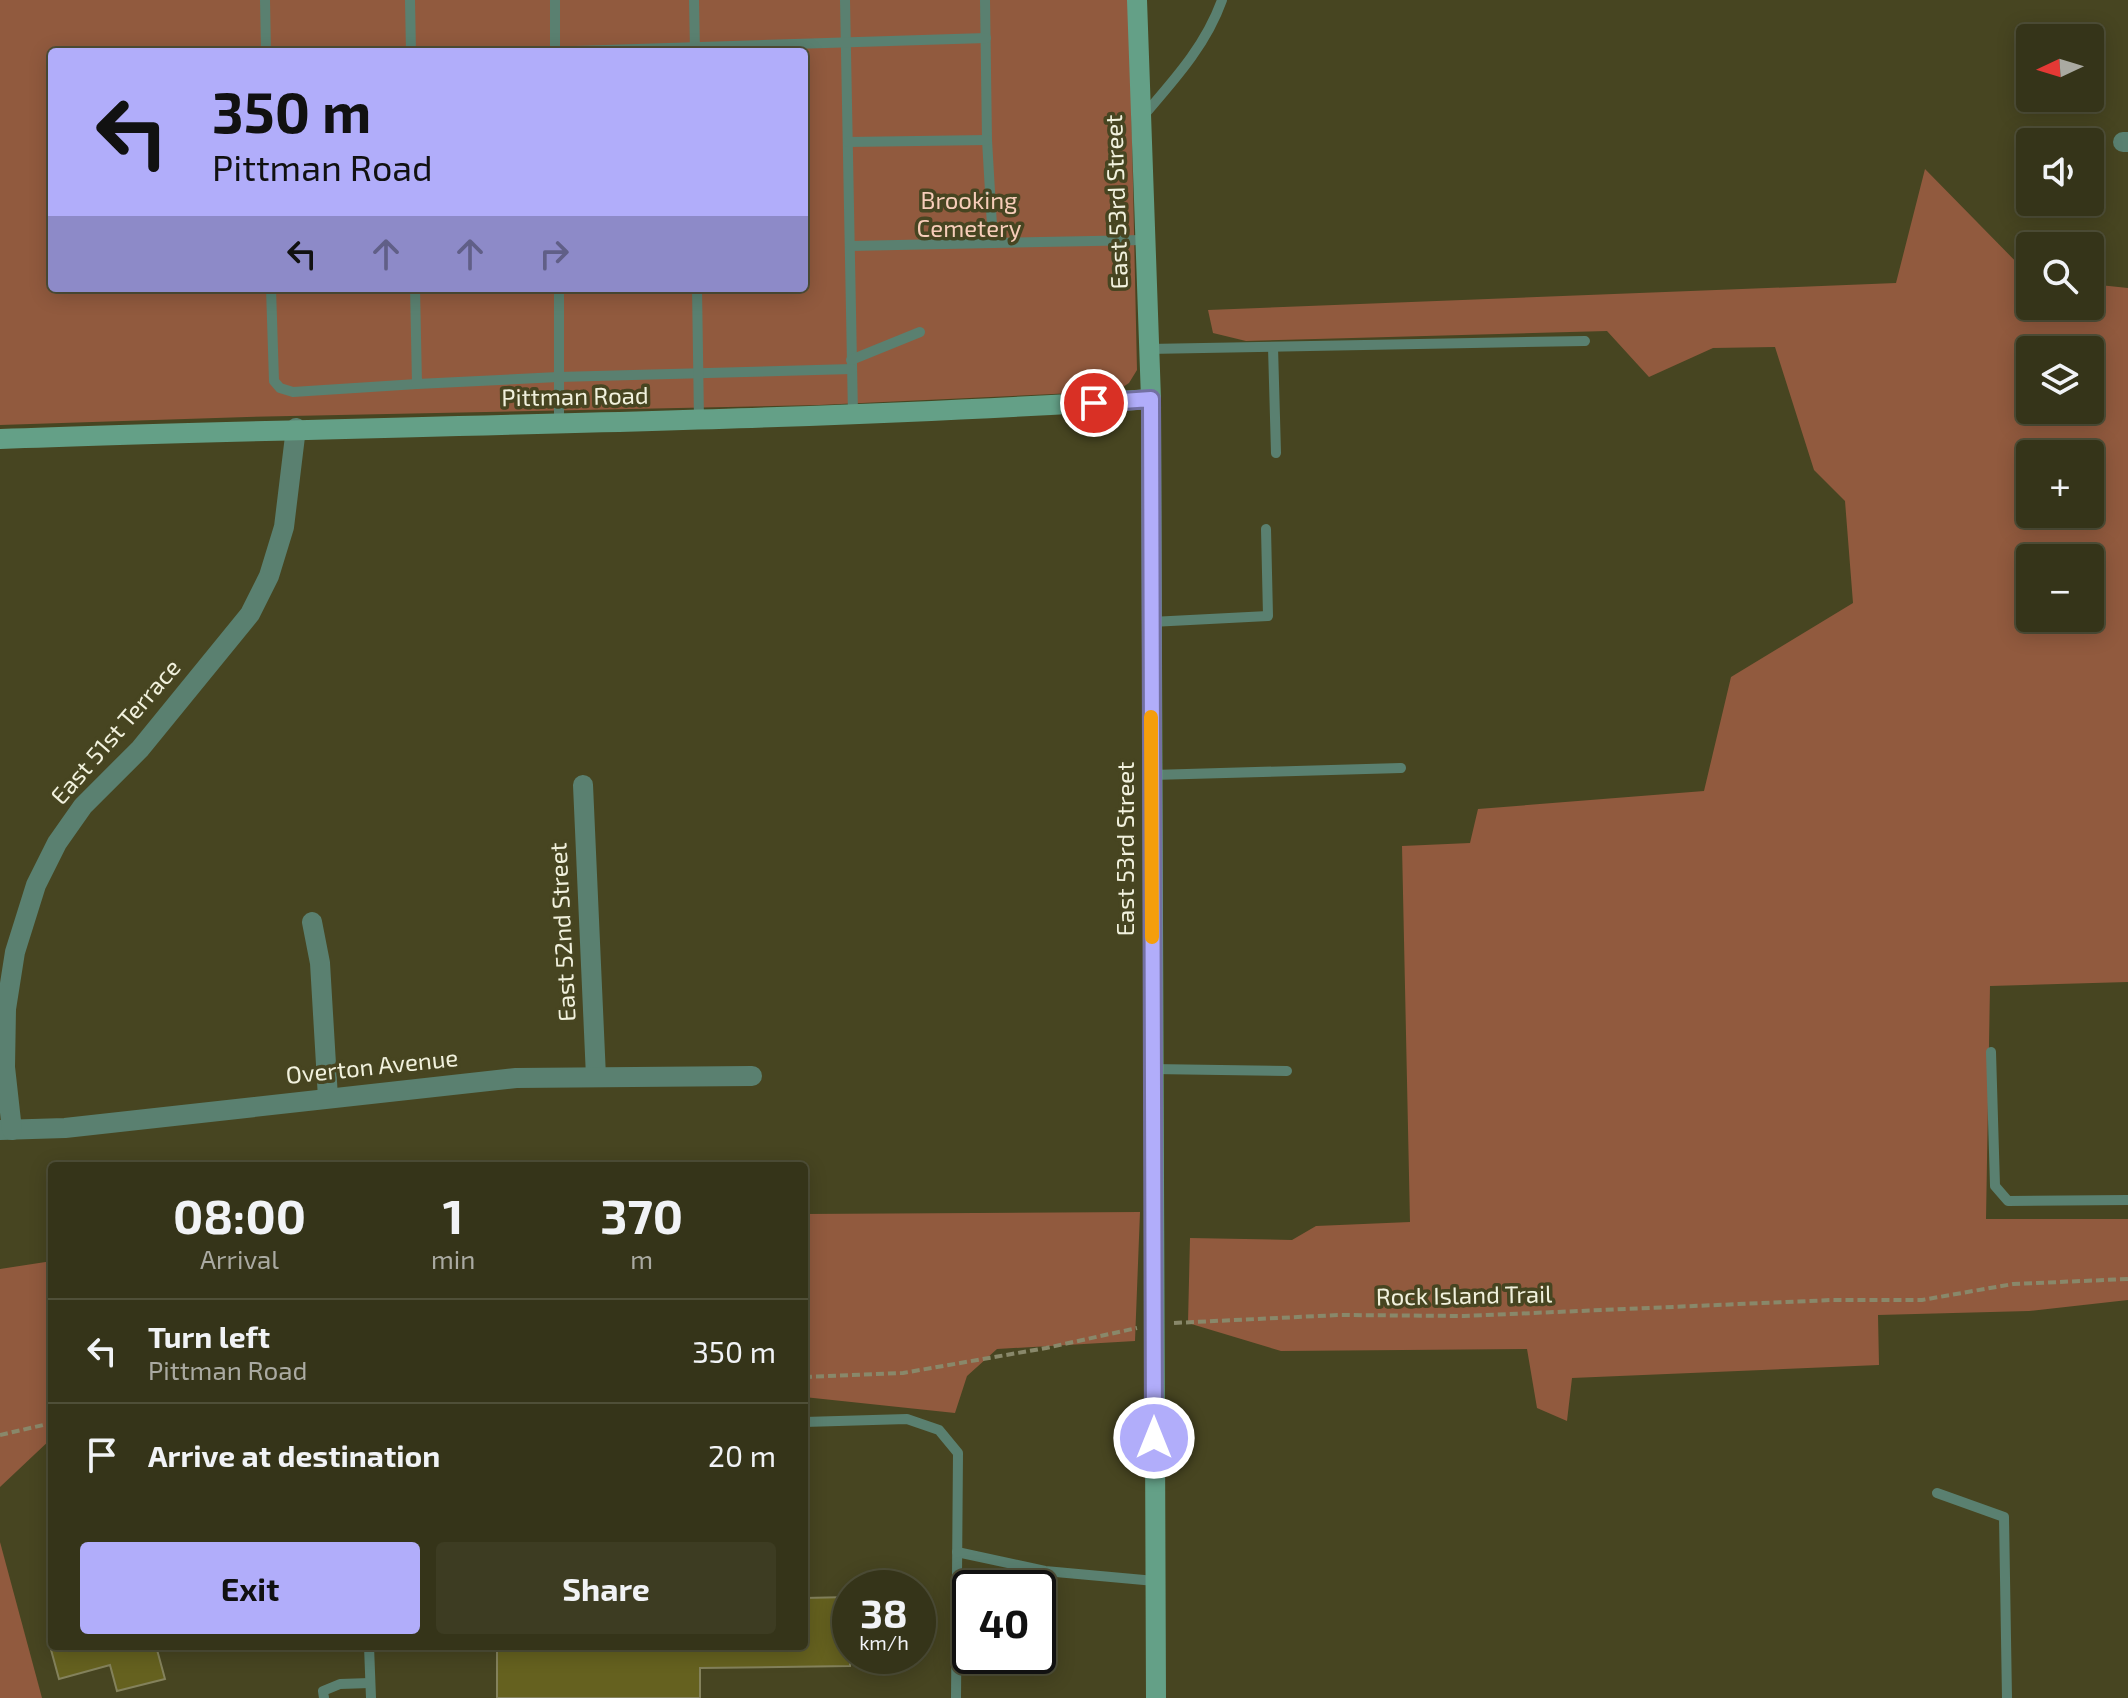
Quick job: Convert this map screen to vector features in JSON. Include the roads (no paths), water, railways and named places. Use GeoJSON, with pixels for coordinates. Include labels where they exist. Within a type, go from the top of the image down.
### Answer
{"type":"FeatureCollection","features":[{"type":"Feature","properties":{"kind":"street","name":"East 53rd Street"},"geometry":{"type":"LineString","coordinates":[[1137,0],[1143,240],[1151,399],[1156,1698]]}},
{"type":"Feature","properties":{"kind":"street","name":"Pittman Road"},"geometry":{"type":"LineString","coordinates":[[0,439],[296,428],[559,425],[853,415],[1151,399]]}},
{"type":"Feature","properties":{"kind":"street","name":"East 51st Terrace"},"geometry":{"type":"LineString","coordinates":[[6,1130],[6,1009],[15,952],[36,885],[57,843],[83,806],[140,749],[250,614],[269,576],[284,527],[296,428]]}},
{"type":"Feature","properties":{"kind":"street","name":"East 52nd Street"},"geometry":{"type":"LineString","coordinates":[[583,785],[596,1077]]}},
{"type":"Feature","properties":{"kind":"street"},"geometry":{"type":"LineString","coordinates":[[312,922],[320,963],[328,1098]]}},
{"type":"Feature","properties":{"kind":"street","name":"Overton Avenue"},"geometry":{"type":"LineString","coordinates":[[6,1130],[65,1128],[516,1078],[752,1076]]}},
{"type":"Feature","properties":{"kind":"lane"},"geometry":{"type":"LineString","coordinates":[[265,0],[266,48]]}},
{"type":"Feature","properties":{"kind":"lane"},"geometry":{"type":"LineString","coordinates":[[410,0],[411,48]]}},
{"type":"Feature","properties":{"kind":"lane"},"geometry":{"type":"LineString","coordinates":[[555,0],[555,48]]}},
{"type":"Feature","properties":{"kind":"lane"},"geometry":{"type":"LineString","coordinates":[[694,0],[695,48]]}},
{"type":"Feature","properties":{"kind":"lane"},"geometry":{"type":"LineString","coordinates":[[845,0],[853,415]]}},
{"type":"Feature","properties":{"kind":"lane"},"geometry":{"type":"LineString","coordinates":[[985,0],[987,140],[993,243]]}},
{"type":"Feature","properties":{"kind":"lane"},"geometry":{"type":"LineString","coordinates":[[1140,120],[1198,49],[1222,0]]}},
{"type":"Feature","properties":{"kind":"lane"},"geometry":{"type":"LineString","coordinates":[[738,48],[986,38]]}},
{"type":"Feature","properties":{"kind":"lane"},"geometry":{"type":"LineString","coordinates":[[848,142],[987,140]]}},
{"type":"Feature","properties":{"kind":"lane"},"geometry":{"type":"LineString","coordinates":[[850,246],[1143,240]]}},
{"type":"Feature","properties":{"kind":"lane"},"geometry":{"type":"LineString","coordinates":[[271,292],[274,381],[280,388],[293,392],[851,364],[920,332]]}},
{"type":"Feature","properties":{"kind":"lane"},"geometry":{"type":"LineString","coordinates":[[415,292],[417,384]]}},
{"type":"Feature","properties":{"kind":"lane"},"geometry":{"type":"LineString","coordinates":[[559,292],[559,425]]}},
{"type":"Feature","properties":{"kind":"lane"},"geometry":{"type":"LineString","coordinates":[[697,292],[699,420]]}},
{"type":"Feature","properties":{"kind":"lane"},"geometry":{"type":"LineString","coordinates":[[1148,349],[1585,341]]}},
{"type":"Feature","properties":{"kind":"lane"},"geometry":{"type":"LineString","coordinates":[[1273,347],[1276,453]]}},
{"type":"Feature","properties":{"kind":"lane"},"geometry":{"type":"LineString","coordinates":[[1151,622],[1268,616],[1266,529]]}},
{"type":"Feature","properties":{"kind":"lane"},"geometry":{"type":"LineString","coordinates":[[1152,775],[1401,768]]}},
{"type":"Feature","properties":{"kind":"lane"},"geometry":{"type":"LineString","coordinates":[[1991,1052],[1995,1186],[2008,1201],[2128,1200]]}},
{"type":"Feature","properties":{"kind":"lane"},"geometry":{"type":"LineString","coordinates":[[1152,1069],[1287,1071]]}},
{"type":"Feature","properties":{"kind":"lane"},"geometry":{"type":"LineString","coordinates":[[808,1422],[907,1419],[939,1430],[958,1453],[956,1698]]}},
{"type":"Feature","properties":{"kind":"lane"},"geometry":{"type":"LineString","coordinates":[[1937,1493],[2004,1517],[2007,1698]]}},
{"type":"Feature","properties":{"kind":"lane"},"geometry":{"type":"LineString","coordinates":[[957,1552],[1045,1571],[1155,1581]]}},
{"type":"Feature","properties":{"kind":"lane"},"geometry":{"type":"LineString","coordinates":[[369,1650],[371,1698]]}},
{"type":"Feature","properties":{"kind":"lane"},"geometry":{"type":"LineString","coordinates":[[324,1698],[323,1691],[340,1684],[370,1683]]}},
{"type":"Feature","properties":{"kind":"park label","name":"Brooking Cemetery"},"geometry":{"type":"Point","coordinates":[969,215]}}]}
